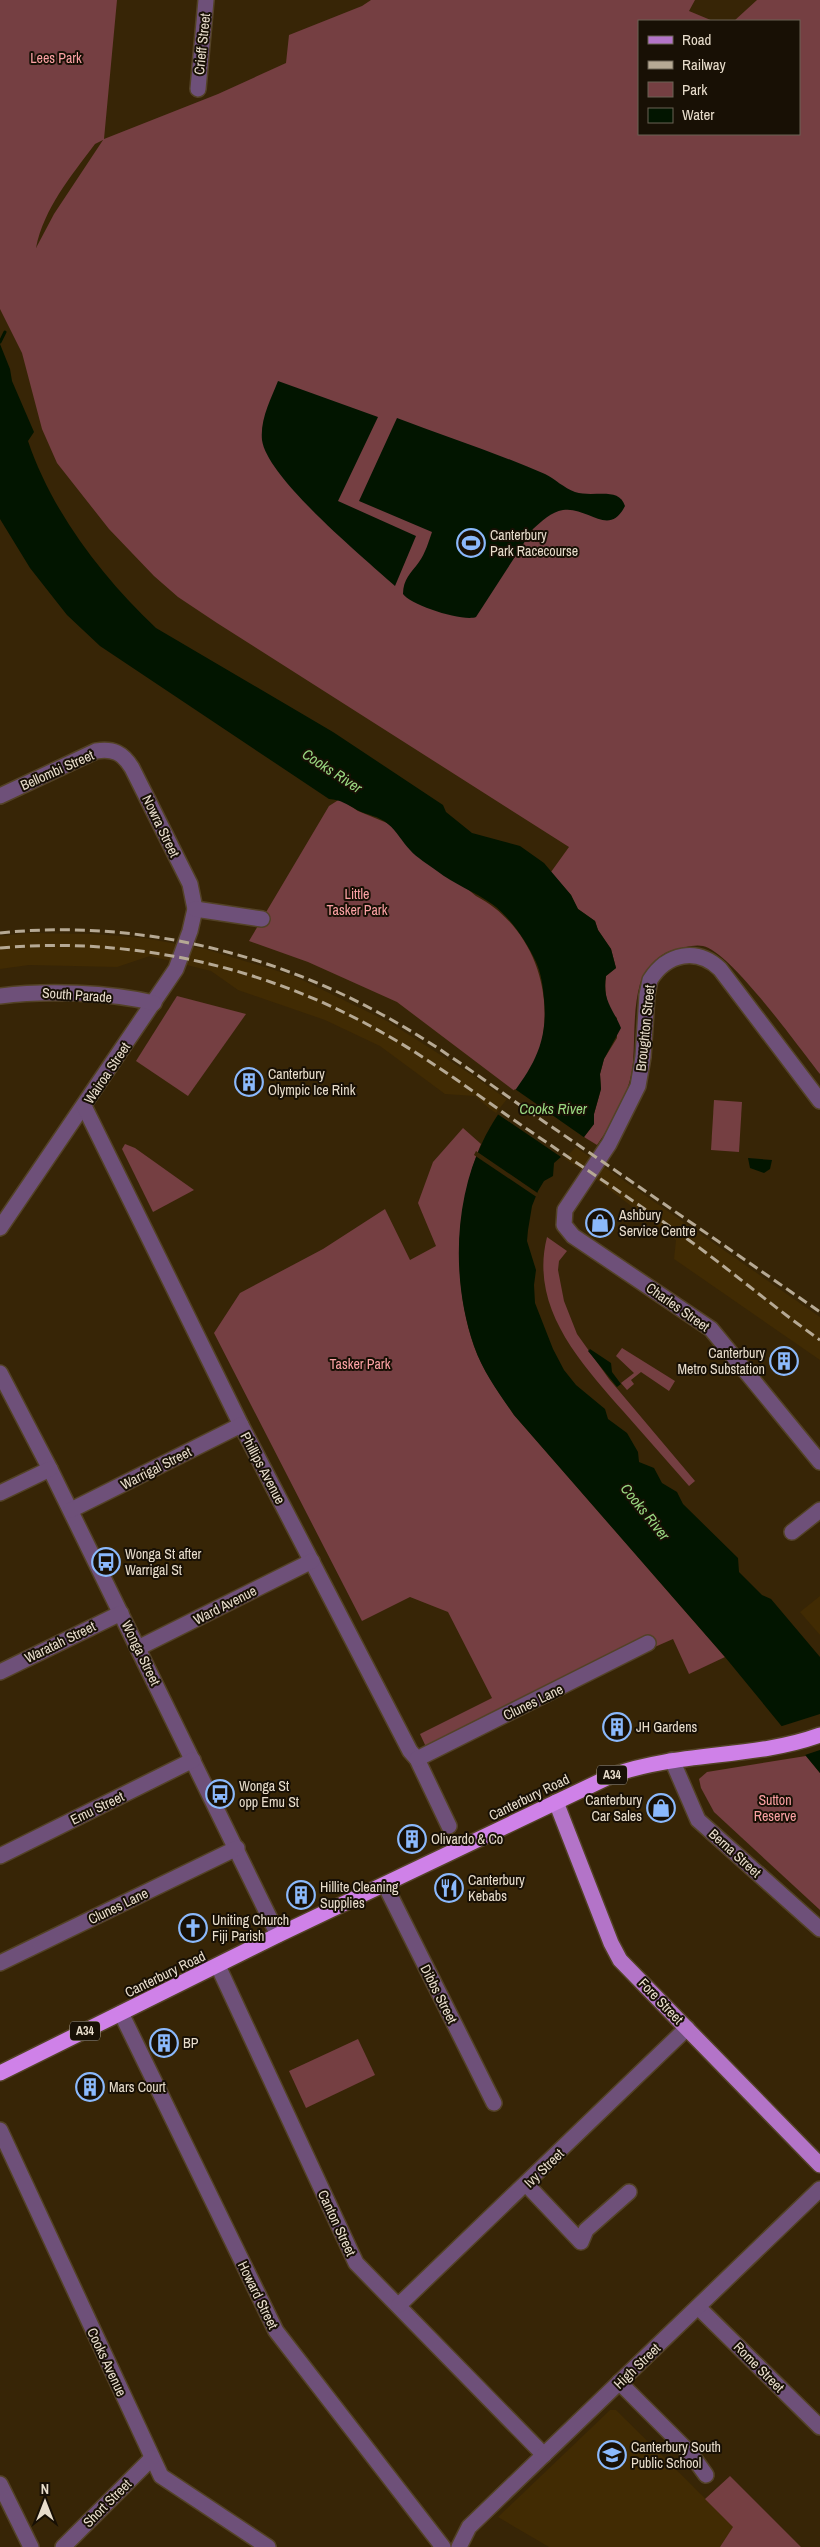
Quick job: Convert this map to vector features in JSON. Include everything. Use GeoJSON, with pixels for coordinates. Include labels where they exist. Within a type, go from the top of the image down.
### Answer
{"type":"FeatureCollection","features":[{"type":"Feature","properties":{"kind":"highway","name":"Canterbury Road"},"geometry":{"type":"LineString","coordinates":[[0,2072],[278,1935],[613,1774],[640,1766],[795,1742],[820,1735]]}},
{"type":"Feature","properties":{"kind":"main road","name":"Fore Street"},"geometry":{"type":"LineString","coordinates":[[556,1802],[615,1952],[620,1960],[820,2165]]}},
{"type":"Feature","properties":{"kind":"street","name":"Crieff Street"},"geometry":{"type":"LineString","coordinates":[[198,89],[206,0]]}},
{"type":"Feature","properties":{"kind":"street","name":"Bellombi Street"},"geometry":{"type":"LineString","coordinates":[[0,796],[96,751],[114,751]]}},
{"type":"Feature","properties":{"kind":"street","name":"Nowra Street"},"geometry":{"type":"LineString","coordinates":[[114,751],[126,758],[132,768],[190,884],[195,908]]}},
{"type":"Feature","properties":{"kind":"street"},"geometry":{"type":"LineString","coordinates":[[195,908],[262,919]]}},
{"type":"Feature","properties":{"kind":"street","name":"Wairoa Street"},"geometry":{"type":"LineString","coordinates":[[0,1228],[176,968],[195,908]]}},
{"type":"Feature","properties":{"kind":"street","name":"Broughton Street"},"geometry":{"type":"LineString","coordinates":[[563,1215],[567,1205],[609,1144],[633,1098],[641,1074],[650,980],[658,968],[672,958],[699,956],[720,969],[820,1101]]}},
{"type":"Feature","properties":{"kind":"street","name":"South Parade"},"geometry":{"type":"LineString","coordinates":[[0,996],[39,992],[154,1003]]}},
{"type":"Feature","properties":{"kind":"street","name":"Phillips Avenue"},"geometry":{"type":"LineString","coordinates":[[84,1106],[241,1425],[410,1751],[417,1759],[449,1826]]}},
{"type":"Feature","properties":{"kind":"street","name":"Charles Street"},"geometry":{"type":"LineString","coordinates":[[563,1215],[564,1225],[569,1233],[716,1334],[820,1462]]}},
{"type":"Feature","properties":{"kind":"street","name":"Wonga Street"},"geometry":{"type":"LineString","coordinates":[[0,1373],[50,1469],[278,1935]]}},
{"type":"Feature","properties":{"kind":"street","name":"Warrigal Street"},"geometry":{"type":"LineString","coordinates":[[70,1510],[241,1425]]}},
{"type":"Feature","properties":{"kind":"street"},"geometry":{"type":"LineString","coordinates":[[0,1493],[50,1469]]}},
{"type":"Feature","properties":{"kind":"street"},"geometry":{"type":"LineString","coordinates":[[792,1532],[820,1510]]}},
{"type":"Feature","properties":{"kind":"street","name":"Ward Avenue"},"geometry":{"type":"LineString","coordinates":[[138,1648],[312,1561]]}},
{"type":"Feature","properties":{"kind":"street","name":"Waratah Street"},"geometry":{"type":"LineString","coordinates":[[0,1672],[121,1613]]}},
{"type":"Feature","properties":{"kind":"street","name":"Clunes Lane"},"geometry":{"type":"LineString","coordinates":[[417,1759],[648,1643]]}},
{"type":"Feature","properties":{"kind":"street","name":"Emu Street"},"geometry":{"type":"LineString","coordinates":[[0,1856],[193,1760]]}},
{"type":"Feature","properties":{"kind":"street","name":"Berna Street"},"geometry":{"type":"LineString","coordinates":[[672,1760],[698,1820],[820,1929]]}},
{"type":"Feature","properties":{"kind":"street","name":"Clunes Lane"},"geometry":{"type":"LineString","coordinates":[[0,1964],[237,1848]]}},
{"type":"Feature","properties":{"kind":"street","name":"Dibbs Street"},"geometry":{"type":"LineString","coordinates":[[385,1885],[494,2103]]}},
{"type":"Feature","properties":{"kind":"street","name":"Canton Street"},"geometry":{"type":"LineString","coordinates":[[218,1966],[356,2263],[544,2455]]}},
{"type":"Feature","properties":{"kind":"street","name":"Howard Street"},"geometry":{"type":"LineString","coordinates":[[121,2013],[276,2331],[443,2547]]}},
{"type":"Feature","properties":{"kind":"street","name":"Ivy Street"},"geometry":{"type":"LineString","coordinates":[[399,2306],[527,2185],[687,2028]]}},
{"type":"Feature","properties":{"kind":"street","name":"Cooks Avenue"},"geometry":{"type":"LineString","coordinates":[[0,2130],[160,2476],[268,2547]]}},
{"type":"Feature","properties":{"kind":"street"},"geometry":{"type":"LineString","coordinates":[[527,2185],[581,2242],[586,2230],[629,2192]]}},
{"type":"Feature","properties":{"kind":"street","name":"High Street"},"geometry":{"type":"LineString","coordinates":[[459,2547],[469,2528],[820,2190]]}},
{"type":"Feature","properties":{"kind":"street","name":"Rome Street"},"geometry":{"type":"LineString","coordinates":[[698,2307],[820,2427]]}},
{"type":"Feature","properties":{"kind":"street"},"geometry":{"type":"LineString","coordinates":[[619,2382],[691,2454],[706,2475]]}},
{"type":"Feature","properties":{"kind":"street","name":"Short Street"},"geometry":{"type":"LineString","coordinates":[[63,2547],[152,2458]]}},
{"type":"Feature","properties":{"kind":"street"},"geometry":{"type":"LineString","coordinates":[[0,2484],[31,2547]]}},
{"type":"Feature","properties":{"kind":"shaded area"},"geometry":{"type":"Polygon","coordinates":[[[27,933],[94,934],[144,938],[205,949],[294,976],[389,1022],[472,1075],[820,1317],[820,1360],[674,1259],[676,1240],[597,1180],[490,1109],[475,1096],[445,1094],[380,1046],[325,1020],[238,990],[211,971],[150,956],[117,967],[29,965],[0,969],[0,936],[27,933]]]}},
{"type":"Feature","properties":{"kind":"shaded area"},"geometry":{"type":"Polygon","coordinates":[[[820,1596],[820,1635],[800,1612],[820,1596]]]}},
{"type":"Feature","properties":{"kind":"shaded area","name":"Canterbury South Public School"},"geometry":{"type":"Polygon","coordinates":[[[610,2410],[616,2410],[734,2527],[720,2547],[549,2547],[498,2517],[610,2410]]]}},
{"type":"Feature","properties":{"kind":"green space","name":"Canterbury Park Racecourse"},"geometry":{"type":"Polygon","coordinates":[[[0,0],[117,0],[104,139],[218,94],[286,63],[289,35],[362,6],[371,0],[695,0],[689,11],[711,20],[638,20],[638,135],[800,135],[800,20],[735,20],[757,0],[820,0],[820,1074],[747,982],[715,952],[703,946],[688,946],[673,950],[662,955],[653,963],[645,973],[640,984],[635,1013],[633,1063],[625,1096],[597,1145],[584,1137],[594,1124],[594,1114],[601,1089],[600,1074],[604,1059],[617,1038],[617,1018],[608,1004],[605,987],[606,976],[616,968],[611,949],[598,930],[595,921],[578,909],[571,895],[551,872],[569,847],[217,623],[178,597],[154,576],[109,529],[57,463],[42,429],[22,353],[0,309],[0,0]],[[103,140],[95,144],[59,193],[45,219],[36,248],[54,214],[103,140]]]}},
{"type":"Feature","properties":{"kind":"green space","name":"Little Tasker Park"},"geometry":{"type":"Polygon","coordinates":[[[340,799],[358,811],[387,823],[476,896],[495,908],[511,923],[524,941],[534,961],[541,982],[544,1004],[544,1027],[538,1055],[516,1092],[397,1002],[308,962],[249,941],[329,806],[340,799]]]}},
{"type":"Feature","properties":{"kind":"green space"},"geometry":{"type":"Polygon","coordinates":[[[177,996],[246,1014],[188,1096],[136,1061],[177,996]]]}},
{"type":"Feature","properties":{"kind":"green space"},"geometry":{"type":"Polygon","coordinates":[[[714,1100],[742,1102],[739,1152],[711,1150],[714,1100]]]}},
{"type":"Feature","properties":{"kind":"green space","name":"Tasker Park"},"geometry":{"type":"Polygon","coordinates":[[[463,1128],[481,1144],[472,1168],[466,1193],[462,1218],[460,1270],[462,1296],[467,1321],[474,1346],[482,1364],[514,1415],[725,1657],[689,1674],[673,1639],[426,1747],[420,1734],[492,1698],[448,1612],[410,1597],[362,1621],[214,1333],[240,1293],[323,1249],[385,1209],[410,1260],[436,1246],[418,1203],[433,1162],[463,1128]]]}},
{"type":"Feature","properties":{"kind":"green space"},"geometry":{"type":"Polygon","coordinates":[[[125,1144],[135,1148],[194,1190],[153,1212],[122,1149],[125,1144]]]}},
{"type":"Feature","properties":{"kind":"green space"},"geometry":{"type":"Polygon","coordinates":[[[547,1237],[567,1251],[559,1261],[558,1270],[564,1301],[577,1334],[609,1379],[695,1481],[689,1486],[591,1374],[562,1333],[552,1311],[545,1287],[543,1263],[547,1237]]]}},
{"type":"Feature","properties":{"kind":"green space"},"geometry":{"type":"Polygon","coordinates":[[[622,1348],[675,1381],[669,1391],[641,1372],[631,1380],[634,1384],[627,1390],[621,1383],[634,1373],[616,1356],[622,1348]]]}},
{"type":"Feature","properties":{"kind":"green space","name":"Sutton Reserve"},"geometry":{"type":"Polygon","coordinates":[[[806,1756],[820,1773],[820,1910],[714,1812],[701,1788],[699,1779],[707,1772],[806,1756]]]}},
{"type":"Feature","properties":{"kind":"green space"},"geometry":{"type":"Polygon","coordinates":[[[358,2039],[375,2075],[306,2108],[289,2071],[358,2039]]]}},
{"type":"Feature","properties":{"kind":"green space"},"geometry":{"type":"Polygon","coordinates":[[[730,2476],[801,2547],[720,2547],[733,2527],[705,2499],[730,2476]]]}},
{"type":"Feature","properties":{"kind":"water","name":"Cooks River"},"geometry":{"type":"Polygon","coordinates":[[[0,344],[10,369],[12,381],[34,432],[28,441],[51,493],[65,518],[98,565],[156,628],[333,732],[443,805],[446,812],[472,833],[520,846],[544,863],[571,895],[578,909],[595,921],[598,930],[611,949],[616,968],[606,976],[605,985],[609,1004],[621,1028],[604,1059],[600,1074],[601,1089],[594,1114],[594,1124],[584,1137],[554,1163],[553,1176],[544,1181],[532,1206],[527,1241],[536,1270],[534,1285],[535,1303],[553,1349],[564,1370],[576,1385],[605,1409],[608,1419],[627,1433],[638,1452],[639,1462],[654,1468],[662,1483],[677,1492],[683,1504],[738,1558],[739,1572],[762,1595],[771,1599],[820,1657],[820,1773],[725,1657],[514,1415],[487,1373],[474,1346],[467,1322],[459,1270],[461,1216],[473,1165],[483,1141],[493,1122],[526,1075],[541,1042],[544,1022],[543,989],[538,966],[528,946],[499,909],[444,876],[419,858],[384,821],[337,800],[329,799],[100,646],[67,615],[30,568],[0,519],[0,344]]]}},
{"type":"Feature","properties":{"kind":"water"},"geometry":{"type":"Polygon","coordinates":[[[278,381],[378,417],[338,501],[416,536],[395,586],[341,538],[298,496],[268,456],[262,440],[263,424],[278,381]]]}},
{"type":"Feature","properties":{"kind":"water"},"geometry":{"type":"Polygon","coordinates":[[[397,418],[527,466],[545,474],[575,492],[582,494],[612,494],[622,500],[625,506],[619,515],[612,520],[597,518],[572,510],[559,511],[547,517],[533,529],[476,617],[460,617],[437,612],[416,603],[403,594],[404,584],[423,555],[432,532],[359,501],[397,418]]]}},
{"type":"Feature","properties":{"kind":"water"},"geometry":{"type":"Polygon","coordinates":[[[748,1158],[772,1160],[770,1169],[764,1173],[750,1168],[748,1158]]]}},
{"type":"Feature","properties":{"kind":"water"},"geometry":{"type":"Polygon","coordinates":[[[590,1349],[611,1363],[612,1372],[621,1384],[617,1387],[588,1351],[590,1349]]]}},
{"type":"Feature","properties":{"kind":"pier"},"geometry":{"type":"Polygon","coordinates":[[[515,1089],[585,1138],[564,1159],[496,1113],[515,1089]]]}},
{"type":"Feature","properties":{"kind":"pier"},"geometry":{"type":"Polygon","coordinates":[[[476,1151],[539,1194],[538,1198],[474,1155],[476,1151]]]}},
{"type":"Feature","properties":{"kind":"pier"},"geometry":{"type":"Polygon","coordinates":[[[820,1714],[820,1750],[802,1756],[779,1727],[820,1714]]]}},
{"type":"Feature","properties":{"kind":"waterway"},"geometry":{"type":"LineString","coordinates":[[0,342],[5,332]]}},
{"type":"Feature","properties":{"kind":"railway"},"geometry":{"type":"LineString","coordinates":[[0,933],[49,930],[99,931],[148,936],[197,945],[245,957],[292,973],[337,992],[403,1026],[446,1054],[820,1312]]}},
{"type":"Feature","properties":{"kind":"railway"},"geometry":{"type":"LineString","coordinates":[[0,948],[100,947],[149,952],[198,961],[246,974],[293,990],[339,1010],[420,1055],[680,1233],[820,1340]]}},
{"type":"Feature","properties":{"kind":"place","name":"Canterbury Park Racecourse"},"geometry":{"type":"Point","coordinates":[471,543]}},
{"type":"Feature","properties":{"kind":"place","name":"Canterbury Olympic Ice Rink"},"geometry":{"type":"Point","coordinates":[249,1082]}},
{"type":"Feature","properties":{"kind":"place","name":"Ashbury Service Centre"},"geometry":{"type":"Point","coordinates":[600,1223]}},
{"type":"Feature","properties":{"kind":"place","name":"Canterbury Metro Substation"},"geometry":{"type":"Point","coordinates":[784,1361]}},
{"type":"Feature","properties":{"kind":"place","name":"Wonga St after Warrigal St"},"geometry":{"type":"Point","coordinates":[106,1562]}},
{"type":"Feature","properties":{"kind":"place","name":"JH Gardens"},"geometry":{"type":"Point","coordinates":[617,1727]}},
{"type":"Feature","properties":{"kind":"place","name":"Wonga St opp Emu St"},"geometry":{"type":"Point","coordinates":[220,1794]}},
{"type":"Feature","properties":{"kind":"place","name":"Canterbury Car Sales"},"geometry":{"type":"Point","coordinates":[661,1808]}},
{"type":"Feature","properties":{"kind":"place","name":"Olivardo & Co"},"geometry":{"type":"Point","coordinates":[412,1839]}},
{"type":"Feature","properties":{"kind":"place","name":"Canterbury Kebabs"},"geometry":{"type":"Point","coordinates":[449,1888]}},
{"type":"Feature","properties":{"kind":"place","name":"Hillite Cleaning Supplies"},"geometry":{"type":"Point","coordinates":[301,1895]}},
{"type":"Feature","properties":{"kind":"place","name":"Uniting Church Fiji Parish"},"geometry":{"type":"Point","coordinates":[193,1928]}},
{"type":"Feature","properties":{"kind":"place","name":"BP"},"geometry":{"type":"Point","coordinates":[164,2043]}},
{"type":"Feature","properties":{"kind":"place","name":"Mars Court"},"geometry":{"type":"Point","coordinates":[90,2087]}},
{"type":"Feature","properties":{"kind":"place","name":"Canterbury South Public School"},"geometry":{"type":"Point","coordinates":[612,2455]}},
{"type":"Feature","properties":{"kind":"park label","name":"Lees Park"},"geometry":{"type":"Point","coordinates":[56,58]}}]}
